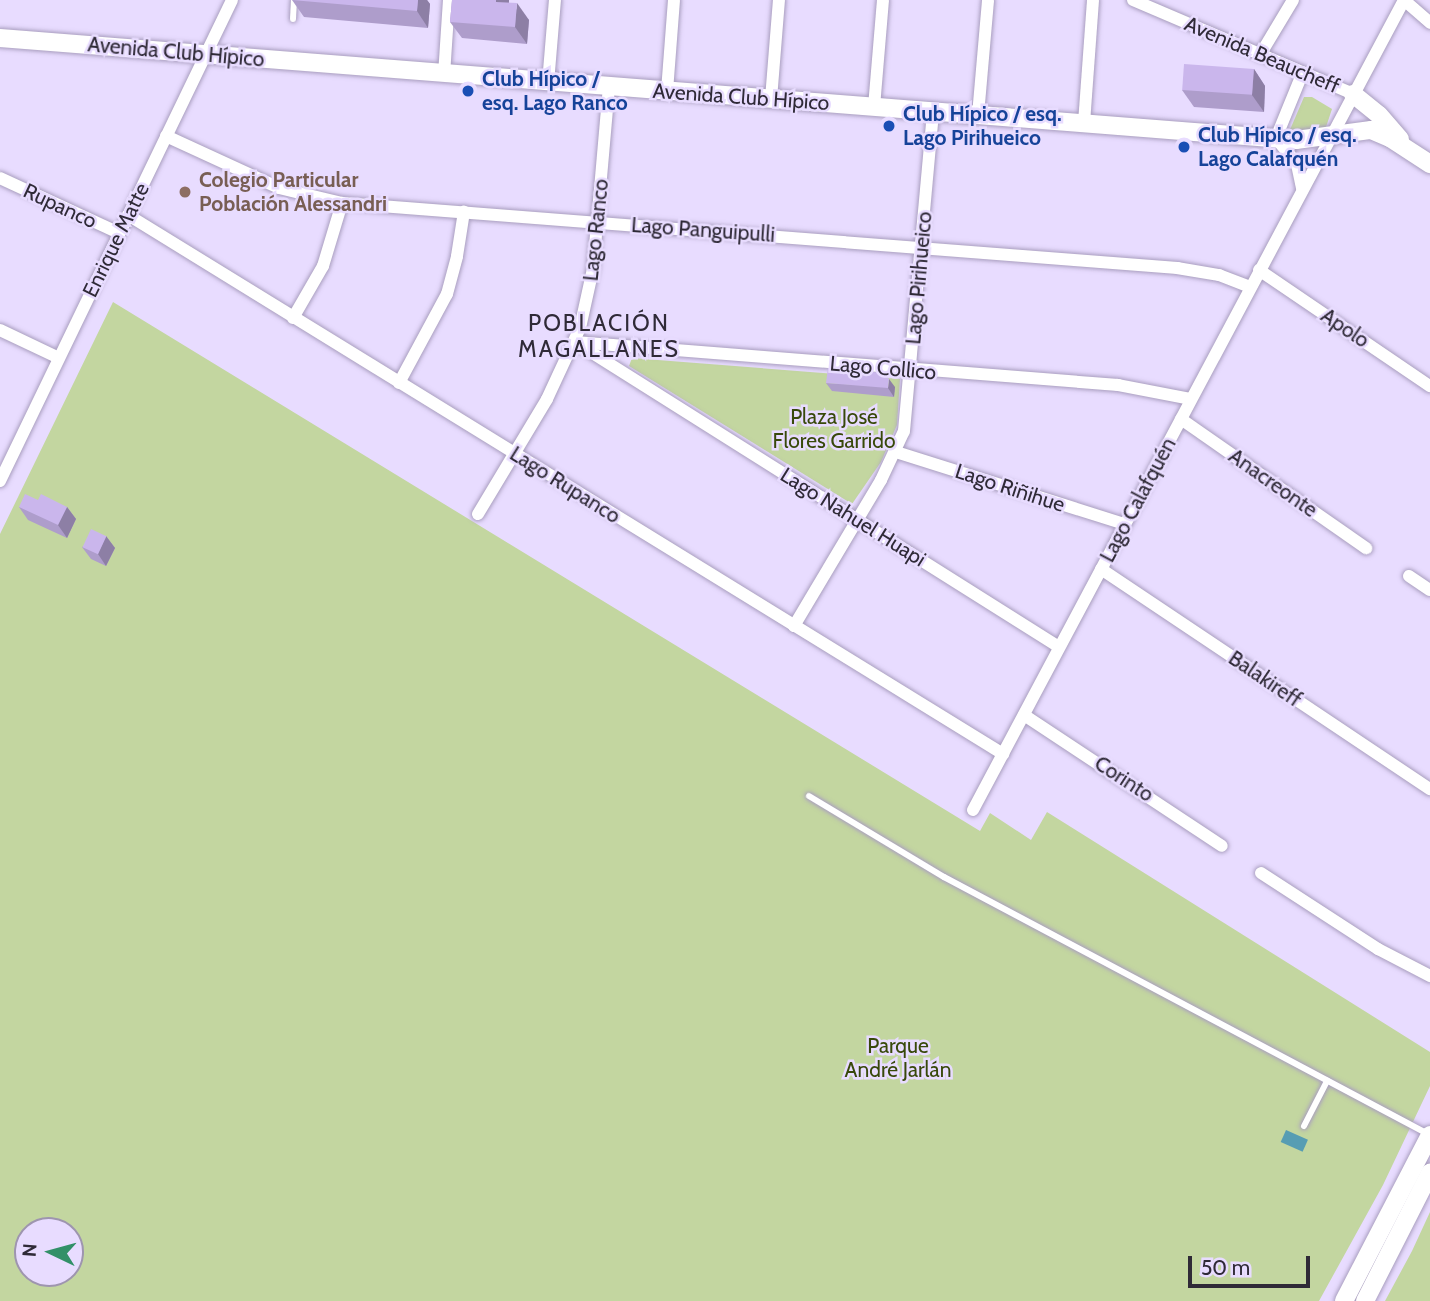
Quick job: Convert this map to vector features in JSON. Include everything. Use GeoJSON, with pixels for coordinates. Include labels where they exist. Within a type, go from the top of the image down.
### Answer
{"type":"FeatureCollection","features":[{"type":"Feature","properties":{"kind":"main road","name":"Avenida Club Hípico"},"geometry":{"type":"LineString","coordinates":[[0,38],[206,53],[444,75],[1276,138],[1310,140],[1371,130],[1430,164]]}},
{"type":"Feature","properties":{"kind":"main road"},"geometry":{"type":"LineString","coordinates":[[1353,94],[1379,115],[1409,150]]}},
{"type":"Feature","properties":{"kind":"main road"},"geometry":{"type":"LineString","coordinates":[[1344,1301],[1430,1135]]}},
{"type":"Feature","properties":{"kind":"main road"},"geometry":{"type":"LineString","coordinates":[[1365,1301],[1430,1173]]}},
{"type":"Feature","properties":{"kind":"street","name":"Enrique Matte"},"geometry":{"type":"LineString","coordinates":[[0,481],[232,0]]}},
{"type":"Feature","properties":{"kind":"street"},"geometry":{"type":"LineString","coordinates":[[444,75],[449,0]]}},
{"type":"Feature","properties":{"kind":"street"},"geometry":{"type":"LineString","coordinates":[[548,83],[555,0]]}},
{"type":"Feature","properties":{"kind":"street"},"geometry":{"type":"LineString","coordinates":[[667,91],[674,0]]}},
{"type":"Feature","properties":{"kind":"street"},"geometry":{"type":"LineString","coordinates":[[772,99],[779,0]]}},
{"type":"Feature","properties":{"kind":"street"},"geometry":{"type":"LineString","coordinates":[[874,107],[883,0]]}},
{"type":"Feature","properties":{"kind":"street"},"geometry":{"type":"LineString","coordinates":[[978,115],[988,0]]}},
{"type":"Feature","properties":{"kind":"street"},"geometry":{"type":"LineString","coordinates":[[1084,123],[1093,0]]}},
{"type":"Feature","properties":{"kind":"street","name":"Avenida Beaucheff"},"geometry":{"type":"LineString","coordinates":[[1133,0],[1353,94]]}},
{"type":"Feature","properties":{"kind":"street"},"geometry":{"type":"LineString","coordinates":[[1260,55],[1293,0]]}},
{"type":"Feature","properties":{"kind":"street"},"geometry":{"type":"LineString","coordinates":[[1404,0],[1430,23]]}},
{"type":"Feature","properties":{"kind":"street","name":"Lago Calafquén"},"geometry":{"type":"LineString","coordinates":[[973,810],[1404,0]]}},
{"type":"Feature","properties":{"kind":"street"},"geometry":{"type":"LineString","coordinates":[[1302,188],[1297,164],[1276,138],[1303,72]]}},
{"type":"Feature","properties":{"kind":"street","name":"Lago Ranco"},"geometry":{"type":"LineString","coordinates":[[478,514],[516,455],[575,342],[589,296],[609,87]]}},
{"type":"Feature","properties":{"kind":"street","name":"Lago Pirihueico"},"geometry":{"type":"LineString","coordinates":[[794,626],[896,452],[906,419],[933,111]]}},
{"type":"Feature","properties":{"kind":"street","name":"Lago Panguipulli"},"geometry":{"type":"LineString","coordinates":[[166,136],[279,188],[342,203],[1196,270],[1250,287]]}},
{"type":"Feature","properties":{"kind":"street","name":"Rupanco"},"geometry":{"type":"LineString","coordinates":[[0,178],[119,233]]}},
{"type":"Feature","properties":{"kind":"street"},"geometry":{"type":"LineString","coordinates":[[293,318],[323,266],[342,203]]}},
{"type":"Feature","properties":{"kind":"street"},"geometry":{"type":"LineString","coordinates":[[399,383],[447,294],[464,212]]}},
{"type":"Feature","properties":{"kind":"street","name":"Lago Rupanco"},"geometry":{"type":"LineString","coordinates":[[128,215],[1003,754]]}},
{"type":"Feature","properties":{"kind":"street","name":"Apolo"},"geometry":{"type":"LineString","coordinates":[[1259,270],[1430,386]]}},
{"type":"Feature","properties":{"kind":"street"},"geometry":{"type":"LineString","coordinates":[[0,330],[59,358]]}},
{"type":"Feature","properties":{"kind":"street","name":"Lago Collico"},"geometry":{"type":"LineString","coordinates":[[575,342],[1118,385],[1191,399]]}},
{"type":"Feature","properties":{"kind":"street","name":"Lago Nahuel Huapi"},"geometry":{"type":"LineString","coordinates":[[575,342],[1059,647]]}},
{"type":"Feature","properties":{"kind":"street","name":"Anacreonte"},"geometry":{"type":"LineString","coordinates":[[1181,419],[1366,548]]}},
{"type":"Feature","properties":{"kind":"street","name":"Lago Riñihue"},"geometry":{"type":"LineString","coordinates":[[896,452],[1124,524]]}},
{"type":"Feature","properties":{"kind":"street","name":"Balakireff"},"geometry":{"type":"LineString","coordinates":[[1101,569],[1430,789]]}},
{"type":"Feature","properties":{"kind":"street"},"geometry":{"type":"LineString","coordinates":[[1409,576],[1430,590]]}},
{"type":"Feature","properties":{"kind":"street","name":"Corinto"},"geometry":{"type":"LineString","coordinates":[[1024,715],[1222,846]]}},
{"type":"Feature","properties":{"kind":"street"},"geometry":{"type":"LineString","coordinates":[[1261,873],[1378,950],[1430,976]]}},
{"type":"Feature","properties":{"kind":"lane"},"geometry":{"type":"LineString","coordinates":[[293,19],[294,0]]}},
{"type":"Feature","properties":{"kind":"lane"},"geometry":{"type":"LineString","coordinates":[[809,796],[944,877],[1430,1135]]}},
{"type":"Feature","properties":{"kind":"lane"},"geometry":{"type":"LineString","coordinates":[[1304,1126],[1327,1081]]}},
{"type":"Feature","properties":{"kind":"green space"},"geometry":{"type":"Polygon","coordinates":[[[1304,97],[1312,97],[1332,109],[1325,130],[1289,132],[1304,97]]]}},
{"type":"Feature","properties":{"kind":"green space","name":"Parque André Jarlán"},"geometry":{"type":"Polygon","coordinates":[[[113,302],[980,831],[990,813],[1031,840],[1047,812],[1430,1052],[1430,1086],[1383,1185],[1319,1301],[0,1301],[0,534],[113,302]]]}},
{"type":"Feature","properties":{"kind":"green space","name":"Plaza José Flores Garrido"},"geometry":{"type":"Polygon","coordinates":[[[632,358],[900,379],[897,425],[881,462],[852,504],[629,366],[632,358]]]}},
{"type":"Feature","properties":{"kind":"green space"},"geometry":{"type":"Polygon","coordinates":[[[1430,1212],[1430,1301],[1385,1301],[1412,1251],[1430,1212]]]}},
{"type":"Feature","properties":{"kind":"water"},"geometry":{"type":"Polygon","coordinates":[[[1286,1130],[1308,1140],[1303,1152],[1281,1142],[1286,1130]]]}},
{"type":"Feature","properties":{"kind":"building"},"geometry":{"type":"Polygon","coordinates":[[[292,0],[418,0],[417,11],[292,0]]]}},
{"type":"Feature","properties":{"kind":"building"},"geometry":{"type":"Polygon","coordinates":[[[452,0],[517,3],[515,27],[450,22],[452,0]]]}},
{"type":"Feature","properties":{"kind":"building"},"geometry":{"type":"Polygon","coordinates":[[[1184,64],[1254,69],[1252,95],[1182,90],[1184,64]]]}},
{"type":"Feature","properties":{"kind":"building"},"geometry":{"type":"Polygon","coordinates":[[[828,368],[883,373],[889,379],[888,388],[826,383],[828,368]]]}},
{"type":"Feature","properties":{"kind":"building"},"geometry":{"type":"Polygon","coordinates":[[[25,494],[38,500],[41,494],[67,507],[58,525],[19,507],[25,494]]]}},
{"type":"Feature","properties":{"kind":"building"},"geometry":{"type":"Polygon","coordinates":[[[91,529],[106,536],[98,554],[83,547],[91,529]]]}},
{"type":"Feature","properties":{"kind":"place","name":"Club Hípico / esq. Lago Ranco"},"geometry":{"type":"Point","coordinates":[468,91]}},
{"type":"Feature","properties":{"kind":"place","name":"Club Hípico / esq. Lago Pirihueico"},"geometry":{"type":"Point","coordinates":[889,126]}},
{"type":"Feature","properties":{"kind":"place","name":"Club Hípico / esq. Lago Calafquén"},"geometry":{"type":"Point","coordinates":[1184,147]}},
{"type":"Feature","properties":{"kind":"place","name":"Colegio Particular Población Alessandri"},"geometry":{"type":"Point","coordinates":[185,192]}},
{"type":"Feature","properties":{"kind":"district","name":"POBLACIÓN MAGALLANES"},"geometry":{"type":"Point","coordinates":[599,336]}}]}
